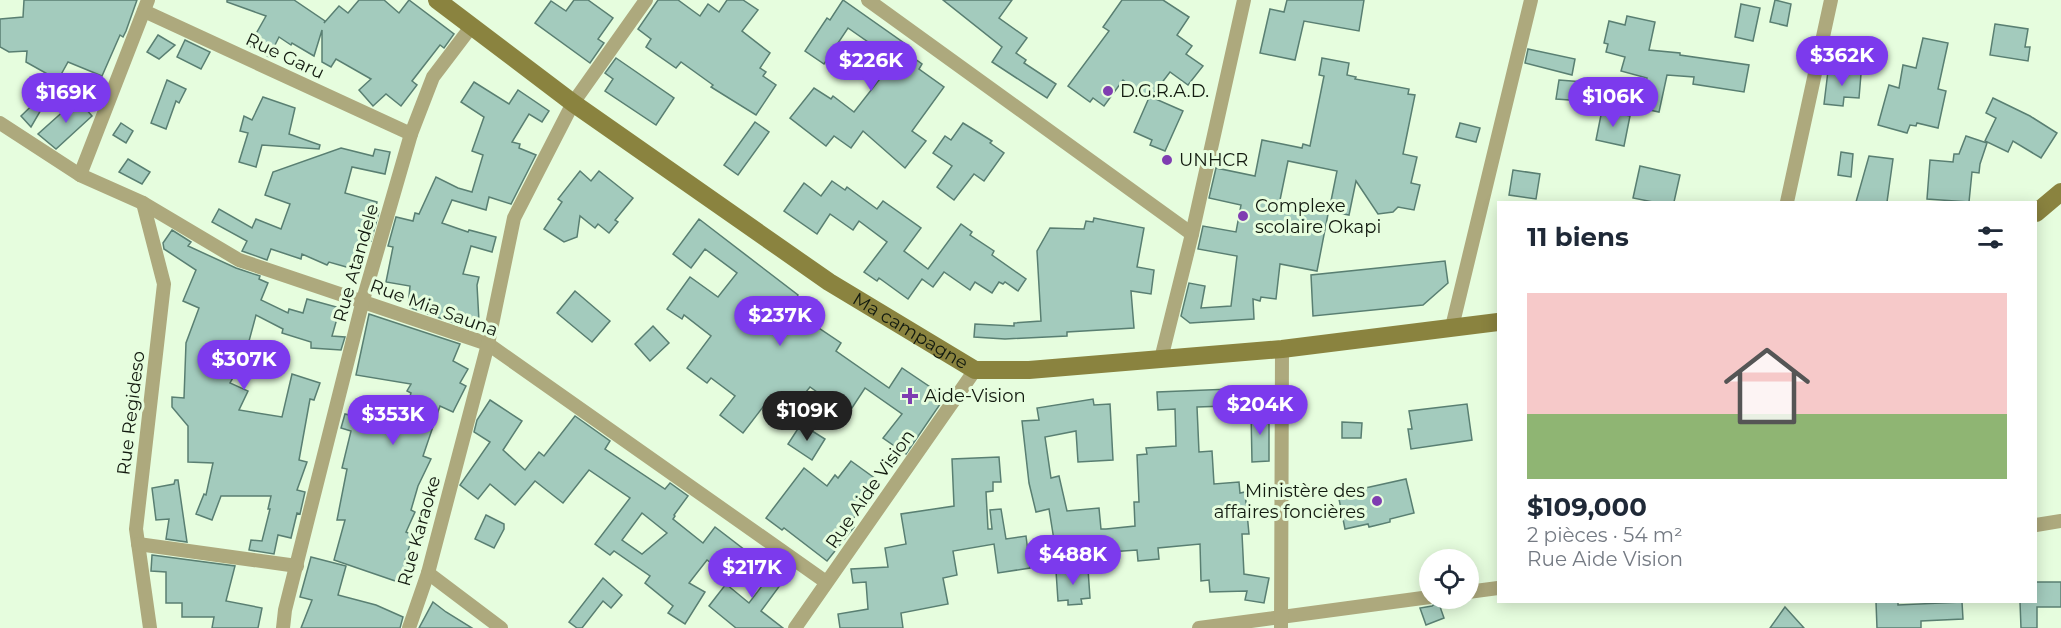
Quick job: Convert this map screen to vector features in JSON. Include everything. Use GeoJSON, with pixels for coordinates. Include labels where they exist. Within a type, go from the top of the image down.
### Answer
{"type":"FeatureCollection","features":[{"type":"Feature","properties":{"kind":"street","name":"Ma campagne"},"geometry":{"type":"LineString","coordinates":[[437,0],[573,103],[829,282],[975,370],[1029,370],[1282,349],[1497,322]]}},
{"type":"Feature","properties":{"kind":"street","name":"Rue Karaoke"},"geometry":{"type":"LineString","coordinates":[[409,628],[428,573],[488,344],[514,218],[573,103],[646,0]]}},
{"type":"Feature","properties":{"kind":"street"},"geometry":{"type":"LineString","coordinates":[[868,0],[1192,234]]}},
{"type":"Feature","properties":{"kind":"street"},"geometry":{"type":"LineString","coordinates":[[1161,359],[1192,234],[1244,0]]}},
{"type":"Feature","properties":{"kind":"street"},"geometry":{"type":"LineString","coordinates":[[1452,327],[1531,0]]}},
{"type":"Feature","properties":{"kind":"street"},"geometry":{"type":"LineString","coordinates":[[1787,201],[1832,0]]}},
{"type":"Feature","properties":{"kind":"street"},"geometry":{"type":"LineString","coordinates":[[80,175],[146,5]]}},
{"type":"Feature","properties":{"kind":"street","name":"Rue Garu"},"geometry":{"type":"LineString","coordinates":[[146,5],[411,134]]}},
{"type":"Feature","properties":{"kind":"street","name":"Rue Atandele"},"geometry":{"type":"LineString","coordinates":[[283,628],[285,610],[363,300],[411,134],[433,77],[471,27]]}},
{"type":"Feature","properties":{"kind":"street","name":"Rue Mia Sauna"},"geometry":{"type":"LineString","coordinates":[[0,123],[80,175],[143,203],[239,260],[488,344],[826,582]]}},
{"type":"Feature","properties":{"kind":"street"},"geometry":{"type":"LineString","coordinates":[[2037,212],[2061,192]]}},
{"type":"Feature","properties":{"kind":"street","name":"Rue Regideso"},"geometry":{"type":"LineString","coordinates":[[143,203],[164,284],[136,529],[150,628]]}},
{"type":"Feature","properties":{"kind":"street"},"geometry":{"type":"LineString","coordinates":[[1281,622],[1282,349]]}},
{"type":"Feature","properties":{"kind":"street","name":"Rue Aide Vision"},"geometry":{"type":"LineString","coordinates":[[795,628],[975,370]]}},
{"type":"Feature","properties":{"kind":"street"},"geometry":{"type":"LineString","coordinates":[[2037,525],[2061,521]]}},
{"type":"Feature","properties":{"kind":"street"},"geometry":{"type":"LineString","coordinates":[[138,544],[297,566]]}},
{"type":"Feature","properties":{"kind":"street"},"geometry":{"type":"LineString","coordinates":[[428,573],[501,628]]}},
{"type":"Feature","properties":{"kind":"street"},"geometry":{"type":"LineString","coordinates":[[1479,591],[1497,588]]}},
{"type":"Feature","properties":{"kind":"street"},"geometry":{"type":"LineString","coordinates":[[1198,628],[1281,622],[1419,599]]}},
{"type":"Feature","properties":{"kind":"building"},"geometry":{"type":"Polygon","coordinates":[[[24,0],[137,0],[126,31],[123,37],[120,35],[102,76],[68,62],[58,80],[26,62],[27,51],[9,52],[0,47],[0,19],[23,17],[24,0]]]}},
{"type":"Feature","properties":{"kind":"building"},"geometry":{"type":"Polygon","coordinates":[[[227,0],[294,0],[325,21],[324,23],[339,6],[348,13],[359,0],[384,0],[399,13],[409,0],[454,34],[444,48],[440,45],[412,81],[417,85],[401,106],[386,94],[373,106],[359,90],[371,79],[336,59],[331,67],[322,62],[322,30],[314,56],[279,37],[269,57],[249,46],[266,16],[227,2],[227,0]]]}},
{"type":"Feature","properties":{"kind":"building"},"geometry":{"type":"Polygon","coordinates":[[[574,0],[588,0],[613,18],[598,39],[604,43],[590,63],[535,23],[551,1],[566,11],[574,0]]]}},
{"type":"Feature","properties":{"kind":"building"},"geometry":{"type":"Polygon","coordinates":[[[658,0],[678,0],[700,16],[708,4],[719,12],[727,0],[743,0],[758,10],[742,31],[770,53],[760,68],[766,72],[763,76],[776,85],[756,115],[711,87],[713,85],[681,62],[676,68],[646,47],[651,39],[638,29],[658,0]]]}},
{"type":"Feature","properties":{"kind":"building"},"geometry":{"type":"Polygon","coordinates":[[[843,0],[904,43],[900,48],[922,64],[919,69],[944,87],[912,131],[926,141],[905,168],[863,131],[851,148],[834,136],[826,146],[790,118],[814,88],[831,99],[833,96],[854,112],[883,75],[867,64],[878,49],[848,28],[824,64],[805,51],[827,18],[830,20],[843,0]]]}},
{"type":"Feature","properties":{"kind":"building"},"geometry":{"type":"Polygon","coordinates":[[[943,0],[1012,0],[999,18],[1027,38],[1016,53],[1026,60],[1024,63],[1056,84],[1047,98],[992,62],[1002,47],[943,0]]]}},
{"type":"Feature","properties":{"kind":"building"},"geometry":{"type":"Polygon","coordinates":[[[1122,0],[1163,0],[1189,17],[1177,35],[1192,46],[1186,54],[1203,66],[1188,85],[1170,72],[1151,97],[1183,111],[1165,151],[1150,145],[1152,140],[1134,132],[1148,100],[1123,80],[1104,106],[1093,98],[1090,102],[1068,86],[1109,31],[1103,27],[1122,0]]]}},
{"type":"Feature","properties":{"kind":"building"},"geometry":{"type":"Polygon","coordinates":[[[1287,0],[1364,0],[1359,31],[1304,21],[1295,60],[1260,53],[1270,9],[1284,12],[1287,0]]]}},
{"type":"Feature","properties":{"kind":"building"},"geometry":{"type":"Polygon","coordinates":[[[1775,0],[1791,4],[1787,26],[1770,22],[1775,0]]]}},
{"type":"Feature","properties":{"kind":"building"},"geometry":{"type":"Polygon","coordinates":[[[1741,4],[1760,8],[1753,41],[1735,37],[1741,4]]]}},
{"type":"Feature","properties":{"kind":"building"},"geometry":{"type":"Polygon","coordinates":[[[1627,16],[1655,22],[1649,50],[1749,65],[1744,92],[1693,84],[1694,77],[1667,75],[1659,112],[1640,108],[1647,78],[1621,71],[1625,57],[1606,52],[1608,44],[1604,43],[1609,21],[1625,25],[1627,16]]]}},
{"type":"Feature","properties":{"kind":"building"},"geometry":{"type":"Polygon","coordinates":[[[1995,24],[2028,29],[2025,47],[2030,47],[2028,61],[1990,55],[1995,24]]]}},
{"type":"Feature","properties":{"kind":"building"},"geometry":{"type":"Polygon","coordinates":[[[158,35],[175,45],[159,59],[147,52],[158,35]]]}},
{"type":"Feature","properties":{"kind":"building"},"geometry":{"type":"Polygon","coordinates":[[[1923,38],[1948,43],[1938,89],[1946,91],[1938,128],[1917,123],[1916,126],[1910,125],[1907,133],[1878,125],[1889,85],[1899,88],[1903,65],[1916,68],[1923,38]]]}},
{"type":"Feature","properties":{"kind":"building"},"geometry":{"type":"Polygon","coordinates":[[[185,40],[210,52],[201,69],[177,57],[185,40]]]}},
{"type":"Feature","properties":{"kind":"building"},"geometry":{"type":"Polygon","coordinates":[[[1528,49],[1575,59],[1572,75],[1525,63],[1528,49]]]}},
{"type":"Feature","properties":{"kind":"building"},"geometry":{"type":"Polygon","coordinates":[[[616,58],[674,98],[656,125],[605,91],[613,79],[605,73],[616,58]]]}},
{"type":"Feature","properties":{"kind":"building"},"geometry":{"type":"Polygon","coordinates":[[[1322,58],[1349,63],[1347,75],[1356,77],[1355,79],[1409,89],[1408,94],[1415,95],[1403,154],[1417,157],[1411,183],[1420,185],[1414,210],[1398,207],[1393,212],[1378,214],[1356,181],[1349,215],[1329,211],[1337,171],[1288,161],[1280,200],[1329,209],[1317,271],[1280,264],[1276,299],[1261,297],[1260,301],[1253,299],[1254,319],[1190,323],[1181,316],[1189,283],[1205,286],[1201,308],[1231,306],[1237,256],[1198,249],[1203,226],[1236,232],[1241,205],[1209,198],[1216,168],[1255,176],[1262,140],[1302,148],[1303,144],[1310,146],[1324,76],[1319,75],[1322,58]]]}},
{"type":"Feature","properties":{"kind":"building"},"geometry":{"type":"Polygon","coordinates":[[[1828,71],[1861,74],[1859,98],[1844,97],[1843,106],[1824,104],[1828,71]]]}},
{"type":"Feature","properties":{"kind":"building"},"geometry":{"type":"Polygon","coordinates":[[[167,80],[186,89],[179,103],[176,101],[166,129],[151,123],[167,80]]]}},
{"type":"Feature","properties":{"kind":"building"},"geometry":{"type":"Polygon","coordinates":[[[1559,80],[1584,82],[1583,101],[1556,99],[1559,80]]]}},
{"type":"Feature","properties":{"kind":"building"},"geometry":{"type":"Polygon","coordinates":[[[474,82],[509,104],[518,90],[549,111],[542,122],[529,114],[512,142],[520,144],[519,148],[536,155],[511,204],[489,197],[486,210],[452,200],[442,223],[468,232],[469,230],[496,237],[492,252],[471,246],[463,274],[479,277],[477,285],[479,321],[469,321],[466,327],[408,307],[410,286],[386,282],[393,247],[388,246],[396,217],[413,221],[415,213],[419,214],[436,177],[472,192],[483,155],[472,151],[484,117],[461,102],[474,82]]]}},
{"type":"Feature","properties":{"kind":"building"},"geometry":{"type":"Polygon","coordinates":[[[49,89],[52,91],[31,127],[21,116],[49,89]]]}},
{"type":"Feature","properties":{"kind":"building"},"geometry":{"type":"Polygon","coordinates":[[[263,97],[295,108],[289,134],[320,145],[319,149],[262,145],[256,167],[239,162],[248,133],[240,131],[244,116],[252,120],[263,97]]]}},
{"type":"Feature","properties":{"kind":"building"},"geometry":{"type":"Polygon","coordinates":[[[1993,98],[2030,116],[2057,133],[2041,158],[2013,141],[2008,152],[1985,141],[1996,118],[1986,113],[1993,98]]]}},
{"type":"Feature","properties":{"kind":"building"},"geometry":{"type":"Polygon","coordinates":[[[77,99],[92,116],[56,149],[38,134],[77,99]]]}},
{"type":"Feature","properties":{"kind":"building"},"geometry":{"type":"Polygon","coordinates":[[[1602,110],[1630,116],[1624,146],[1596,140],[1602,110]]]}},
{"type":"Feature","properties":{"kind":"building"},"geometry":{"type":"Polygon","coordinates":[[[755,122],[769,132],[738,175],[724,165],[755,122]]]}},
{"type":"Feature","properties":{"kind":"building"},"geometry":{"type":"Polygon","coordinates":[[[121,123],[133,131],[126,143],[113,135],[121,123]]]}},
{"type":"Feature","properties":{"kind":"building"},"geometry":{"type":"Polygon","coordinates":[[[963,123],[992,141],[990,143],[1004,153],[984,181],[974,174],[954,200],[937,187],[952,166],[933,153],[945,136],[951,140],[963,123]]]}},
{"type":"Feature","properties":{"kind":"building"},"geometry":{"type":"Polygon","coordinates":[[[1460,123],[1480,128],[1476,142],[1456,137],[1460,123]]]}},
{"type":"Feature","properties":{"kind":"building"},"geometry":{"type":"Polygon","coordinates":[[[1966,136],[1987,143],[1979,173],[1972,172],[1969,201],[1927,199],[1930,160],[1953,162],[1954,154],[1959,154],[1966,136]]]}},
{"type":"Feature","properties":{"kind":"building"},"geometry":{"type":"Polygon","coordinates":[[[341,148],[373,156],[375,149],[390,152],[385,174],[352,167],[345,193],[377,202],[375,211],[379,212],[371,241],[362,239],[360,246],[357,245],[350,268],[329,262],[327,265],[302,254],[301,259],[271,249],[267,260],[242,251],[247,241],[212,222],[219,209],[252,228],[256,219],[281,229],[290,204],[265,195],[273,172],[341,148]]]}},
{"type":"Feature","properties":{"kind":"building"},"geometry":{"type":"Polygon","coordinates":[[[1841,152],[1853,154],[1851,177],[1838,175],[1841,152]]]}},
{"type":"Feature","properties":{"kind":"building"},"geometry":{"type":"Polygon","coordinates":[[[1869,156],[1893,159],[1887,201],[1856,201],[1869,156]]]}},
{"type":"Feature","properties":{"kind":"building"},"geometry":{"type":"Polygon","coordinates":[[[128,159],[150,172],[142,184],[119,172],[128,159]]]}},
{"type":"Feature","properties":{"kind":"building"},"geometry":{"type":"Polygon","coordinates":[[[1640,166],[1680,175],[1674,201],[1648,201],[1633,198],[1640,166]]]}},
{"type":"Feature","properties":{"kind":"building"},"geometry":{"type":"Polygon","coordinates":[[[1513,170],[1540,174],[1536,199],[1509,195],[1513,170]]]}},
{"type":"Feature","properties":{"kind":"building"},"geometry":{"type":"Polygon","coordinates":[[[580,171],[591,181],[599,171],[633,198],[615,220],[618,222],[609,233],[598,224],[595,228],[580,216],[577,237],[564,242],[544,229],[562,202],[558,199],[580,171]]]}},
{"type":"Feature","properties":{"kind":"building"},"geometry":{"type":"Polygon","coordinates":[[[832,181],[845,190],[847,187],[877,209],[883,201],[921,228],[904,251],[928,269],[961,224],[972,232],[970,235],[994,251],[992,255],[1026,279],[1018,291],[1005,282],[1003,284],[999,282],[992,293],[975,282],[970,290],[944,272],[933,287],[922,279],[908,299],[879,278],[877,281],[864,272],[887,242],[859,221],[853,230],[830,214],[817,234],[784,211],[804,183],[821,196],[832,181]]]}},
{"type":"Feature","properties":{"kind":"building"},"geometry":{"type":"Polygon","coordinates":[[[1094,218],[1144,228],[1137,267],[1154,270],[1151,294],[1131,291],[1134,328],[1067,332],[1067,336],[1005,339],[974,337],[975,324],[1014,326],[1014,323],[1041,321],[1037,251],[1050,228],[1084,229],[1086,221],[1093,222],[1094,218]]]}},
{"type":"Feature","properties":{"kind":"building"},"geometry":{"type":"Polygon","coordinates":[[[699,219],[815,310],[807,320],[841,343],[836,351],[889,388],[902,368],[945,397],[906,454],[883,438],[902,414],[865,388],[848,414],[810,387],[785,418],[766,403],[743,433],[720,415],[735,396],[711,378],[707,383],[687,368],[711,336],[684,315],[682,319],[667,309],[690,277],[718,297],[737,273],[705,249],[691,268],[673,254],[699,219]]]}},
{"type":"Feature","properties":{"kind":"building"},"geometry":{"type":"Polygon","coordinates":[[[172,230],[191,242],[188,246],[236,268],[260,276],[259,279],[268,283],[261,300],[288,313],[289,309],[303,313],[307,299],[340,308],[332,336],[345,337],[341,350],[311,348],[311,342],[282,333],[283,329],[256,315],[249,341],[253,343],[230,383],[248,391],[239,410],[282,417],[292,374],[320,383],[314,400],[310,399],[299,460],[307,462],[297,490],[305,492],[300,514],[297,513],[291,538],[278,535],[274,554],[249,550],[251,540],[262,541],[271,496],[221,496],[212,520],[196,514],[204,494],[206,495],[213,463],[188,462],[188,426],[172,407],[172,397],[184,398],[186,343],[199,308],[183,301],[196,270],[164,249],[163,243],[172,230]]]}},
{"type":"Feature","properties":{"kind":"building"},"geometry":{"type":"Polygon","coordinates":[[[1445,261],[1448,283],[1423,305],[1313,316],[1311,275],[1445,261]]]}},
{"type":"Feature","properties":{"kind":"building"},"geometry":{"type":"Polygon","coordinates":[[[575,291],[610,321],[592,342],[557,313],[575,291]]]}},
{"type":"Feature","properties":{"kind":"building"},"geometry":{"type":"Polygon","coordinates":[[[369,314],[460,344],[453,361],[468,369],[460,383],[466,386],[453,412],[440,406],[423,456],[431,459],[418,486],[411,510],[415,512],[406,532],[413,535],[404,563],[409,569],[404,584],[334,560],[345,520],[337,520],[347,469],[342,468],[351,431],[341,428],[345,414],[400,428],[411,393],[407,391],[411,384],[356,375],[369,314]]]}},
{"type":"Feature","properties":{"kind":"building"},"geometry":{"type":"Polygon","coordinates":[[[653,326],[669,343],[650,361],[635,344],[653,326]]]}},
{"type":"Feature","properties":{"kind":"building"},"geometry":{"type":"Polygon","coordinates":[[[1256,388],[1256,405],[1197,407],[1199,452],[1212,451],[1214,484],[1239,482],[1240,493],[1245,492],[1249,534],[1242,534],[1244,574],[1269,578],[1264,603],[1245,600],[1247,591],[1210,592],[1209,580],[1201,581],[1200,544],[1158,548],[1159,559],[1138,561],[1137,550],[1109,552],[1109,555],[1095,557],[1093,539],[1061,544],[1060,539],[1054,540],[1049,509],[1036,512],[1029,483],[1022,421],[1039,420],[1037,408],[1093,399],[1094,405],[1110,404],[1113,460],[1078,462],[1076,431],[1045,437],[1051,478],[1059,476],[1067,511],[1099,508],[1101,529],[1106,529],[1135,526],[1134,502],[1139,502],[1137,455],[1147,454],[1146,448],[1176,446],[1175,409],[1158,410],[1157,392],[1256,388]]]}},
{"type":"Feature","properties":{"kind":"building"},"geometry":{"type":"Polygon","coordinates":[[[490,400],[522,421],[503,450],[525,470],[539,452],[544,456],[575,416],[610,441],[605,449],[665,489],[670,483],[688,496],[673,519],[703,543],[715,527],[750,554],[732,579],[707,560],[689,583],[705,592],[685,624],[668,613],[673,606],[645,583],[650,576],[614,551],[610,555],[595,544],[630,498],[589,470],[563,503],[535,481],[515,505],[490,484],[478,499],[460,485],[490,442],[474,432],[477,420],[490,400]],[[642,513],[622,540],[642,554],[667,533],[642,513]]]}},
{"type":"Feature","properties":{"kind":"building"},"geometry":{"type":"Polygon","coordinates":[[[1467,404],[1472,440],[1411,449],[1408,429],[1412,429],[1409,411],[1467,404]]]}},
{"type":"Feature","properties":{"kind":"building"},"geometry":{"type":"Polygon","coordinates":[[[1269,411],[1269,461],[1252,462],[1251,412],[1269,411]]]}},
{"type":"Feature","properties":{"kind":"building"},"geometry":{"type":"Polygon","coordinates":[[[1342,422],[1362,423],[1361,438],[1342,438],[1342,422]]]}},
{"type":"Feature","properties":{"kind":"building"},"geometry":{"type":"Polygon","coordinates":[[[801,424],[825,439],[812,460],[788,444],[801,424]]]}},
{"type":"Feature","properties":{"kind":"building"},"geometry":{"type":"Polygon","coordinates":[[[999,457],[1001,482],[993,482],[993,491],[986,492],[988,529],[992,529],[990,510],[1001,509],[1006,539],[1026,536],[1030,568],[998,573],[994,544],[953,551],[957,575],[943,578],[948,604],[901,613],[903,628],[840,628],[838,614],[868,609],[866,582],[853,583],[851,569],[888,567],[885,548],[906,544],[901,514],[954,506],[952,459],[999,457]]]}},
{"type":"Feature","properties":{"kind":"building"},"geometry":{"type":"Polygon","coordinates":[[[851,461],[880,482],[850,523],[854,527],[827,561],[784,528],[782,530],[766,518],[804,468],[827,486],[835,475],[838,478],[851,461]]]}},
{"type":"Feature","properties":{"kind":"building"},"geometry":{"type":"Polygon","coordinates":[[[1406,479],[1414,513],[1369,527],[1368,524],[1345,529],[1338,494],[1406,479]]]}},
{"type":"Feature","properties":{"kind":"building"},"geometry":{"type":"Polygon","coordinates":[[[175,480],[178,480],[187,542],[166,539],[169,519],[156,520],[152,488],[174,484],[175,480]]]}},
{"type":"Feature","properties":{"kind":"building"},"geometry":{"type":"Polygon","coordinates":[[[486,515],[504,524],[504,529],[494,548],[475,539],[486,515]]]}},
{"type":"Feature","properties":{"kind":"building"},"geometry":{"type":"Polygon","coordinates":[[[771,554],[792,569],[761,611],[783,628],[736,628],[709,606],[726,584],[749,603],[768,578],[759,571],[771,554]]]}},
{"type":"Feature","properties":{"kind":"building"},"geometry":{"type":"Polygon","coordinates":[[[152,555],[235,566],[226,601],[262,608],[258,628],[212,628],[214,617],[182,617],[182,603],[166,603],[166,572],[151,571],[152,555]]]}},
{"type":"Feature","properties":{"kind":"building"},"geometry":{"type":"Polygon","coordinates":[[[311,557],[346,566],[338,595],[376,605],[403,617],[400,628],[301,628],[312,600],[300,597],[311,557]]]}},
{"type":"Feature","properties":{"kind":"building"},"geometry":{"type":"Polygon","coordinates":[[[1088,569],[1090,598],[1081,599],[1082,604],[1068,605],[1068,600],[1058,601],[1056,571],[1088,569]]]}},
{"type":"Feature","properties":{"kind":"building"},"geometry":{"type":"Polygon","coordinates":[[[603,578],[622,595],[611,608],[603,601],[582,628],[577,628],[569,622],[603,578]]]}},
{"type":"Feature","properties":{"kind":"building"},"geometry":{"type":"Polygon","coordinates":[[[2037,582],[2061,582],[2061,607],[2037,607],[2037,628],[2021,628],[2020,603],[2037,603],[2037,582]]]}},
{"type":"Feature","properties":{"kind":"building"},"geometry":{"type":"Polygon","coordinates":[[[433,602],[446,612],[472,628],[419,628],[433,602]]]}},
{"type":"Feature","properties":{"kind":"building"},"geometry":{"type":"Polygon","coordinates":[[[1876,603],[1898,603],[1898,605],[1962,603],[1963,619],[1921,621],[1921,628],[1877,628],[1876,603]]]}},
{"type":"Feature","properties":{"kind":"building"},"geometry":{"type":"Polygon","coordinates":[[[1785,607],[1804,628],[1770,628],[1785,607]]]}},
{"type":"Feature","properties":{"kind":"building"},"geometry":{"type":"Polygon","coordinates":[[[1420,609],[1441,609],[1444,618],[1426,625],[1420,609]]]}},
{"type":"Feature","properties":{"kind":"place","name":"D.G.R.A.D."},"geometry":{"type":"Point","coordinates":[1108,91]}},
{"type":"Feature","properties":{"kind":"place","name":"UNHCR"},"geometry":{"type":"Point","coordinates":[1167,160]}},
{"type":"Feature","properties":{"kind":"place","name":"Complexe scolaire Okapi"},"geometry":{"type":"Point","coordinates":[1243,216]}},
{"type":"Feature","properties":{"kind":"place","name":"Aide-Vision"},"geometry":{"type":"Point","coordinates":[910,396]}},
{"type":"Feature","properties":{"kind":"place","name":"Ministère des affaires foncières"},"geometry":{"type":"Point","coordinates":[1377,501]}}]}
